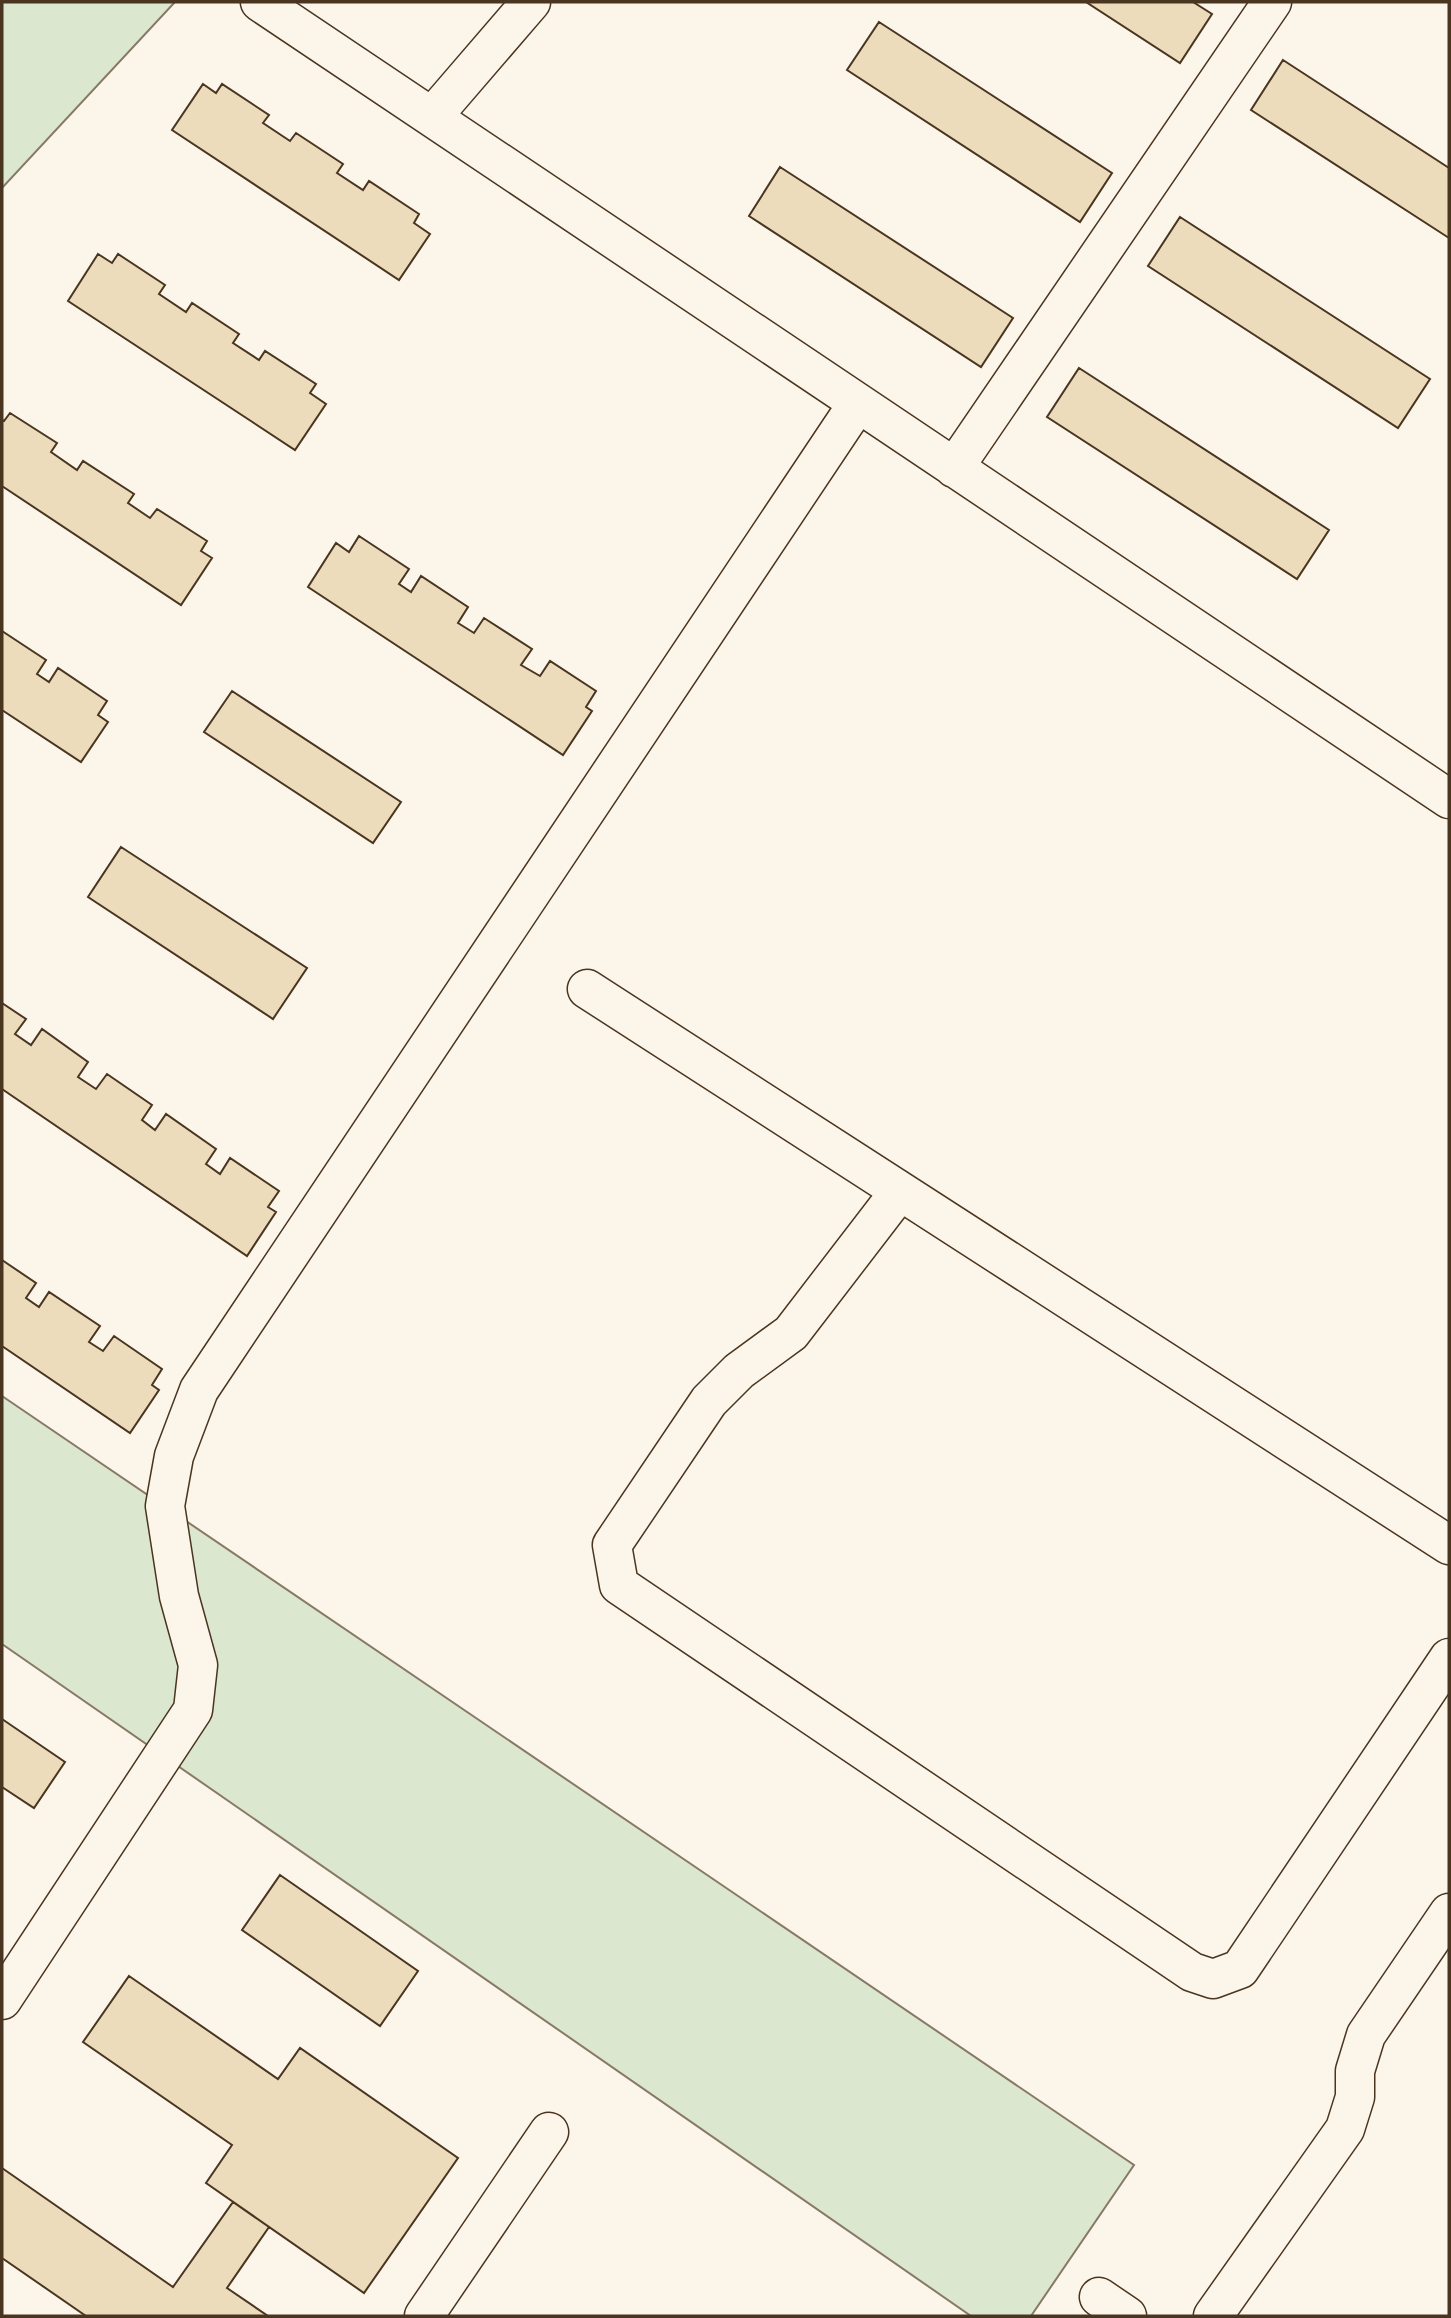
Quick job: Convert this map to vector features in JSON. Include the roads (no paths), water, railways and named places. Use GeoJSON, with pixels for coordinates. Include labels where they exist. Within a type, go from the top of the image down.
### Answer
{"type":"FeatureCollection","features":[{"type":"Feature","properties":{"kind":"street"},"geometry":{"type":"LineString","coordinates":[[260,2],[1449,799]]}},
{"type":"Feature","properties":{"kind":"street"},"geometry":{"type":"LineString","coordinates":[[432,117],[531,2]]}},
{"type":"Feature","properties":{"kind":"street"},"geometry":{"type":"LineString","coordinates":[[954,468],[1272,2]]}},
{"type":"Feature","properties":{"kind":"street"},"geometry":{"type":"LineString","coordinates":[[2,2000],[193,1710],[198,1665],[179,1596],[165,1506],[174,1456],[199,1390],[858,403]]}},
{"type":"Feature","properties":{"kind":"street"},"geometry":{"type":"LineString","coordinates":[[587,989],[1449,1545]]}},
{"type":"Feature","properties":{"kind":"street"},"geometry":{"type":"LineString","coordinates":[[900,1191],[791,1333],[738,1371],[709,1401],[612,1545],[619,1585],[1192,1972],[1213,1979],[1240,1969],[1449,1658]]}},
{"type":"Feature","properties":{"kind":"street"},"geometry":{"type":"LineString","coordinates":[[1213,2316],[1345,2129],[1355,2097],[1355,2071],[1366,2035],[1449,1913]]}},
{"type":"Feature","properties":{"kind":"street"},"geometry":{"type":"LineString","coordinates":[[424,2316],[549,2132]]}}]}
